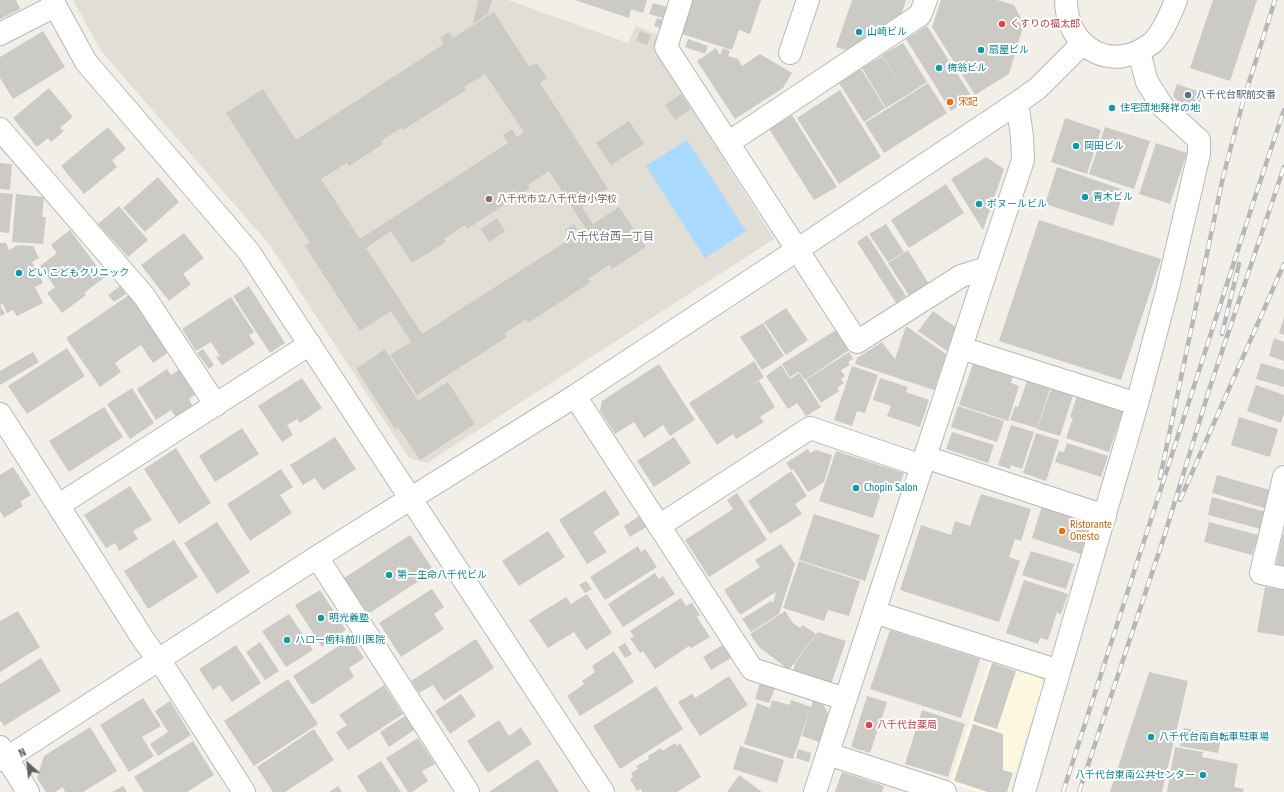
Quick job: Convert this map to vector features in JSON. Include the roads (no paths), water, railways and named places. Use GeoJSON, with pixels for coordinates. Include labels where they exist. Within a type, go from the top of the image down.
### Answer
{"type":"FeatureCollection","features":[{"type":"Feature","properties":{"kind":"street"},"geometry":{"type":"LineString","coordinates":[[681,0],[666,47],[857,342],[961,276],[987,268]]}},
{"type":"Feature","properties":{"kind":"street"},"geometry":{"type":"LineString","coordinates":[[790,53],[808,0]]}},
{"type":"Feature","properties":{"kind":"street"},"geometry":{"type":"LineString","coordinates":[[728,143],[920,15],[926,0]]}},
{"type":"Feature","properties":{"kind":"street"},"geometry":{"type":"LineString","coordinates":[[1066,0],[1066,9],[1070,22],[1076,35],[1083,43],[1097,54],[1123,57],[1139,52],[1153,42],[1163,27],[1176,0]]}},
{"type":"Feature","properties":{"kind":"street"},"geometry":{"type":"LineString","coordinates":[[0,34],[54,3],[86,62],[249,252],[604,792]]}},
{"type":"Feature","properties":{"kind":"street"},"geometry":{"type":"LineString","coordinates":[[28,792],[2,755],[159,660],[317,557],[575,396],[797,250],[1038,88],[1083,43]]}},
{"type":"Feature","properties":{"kind":"street"},"geometry":{"type":"LineString","coordinates":[[1024,792],[1137,404],[1167,291],[1199,154],[1199,140],[1163,107],[1147,82],[1139,52]]}},
{"type":"Feature","properties":{"kind":"street"},"geometry":{"type":"LineString","coordinates":[[815,792],[987,268],[1024,160],[1017,103]]}},
{"type":"Feature","properties":{"kind":"street"},"geometry":{"type":"LineString","coordinates":[[0,129],[144,296],[216,405]]}},
{"type":"Feature","properties":{"kind":"street"},"geometry":{"type":"LineString","coordinates":[[59,505],[310,344]]}},
{"type":"Feature","properties":{"kind":"street"},"geometry":{"type":"LineString","coordinates":[[961,348],[1137,404]]}},
{"type":"Feature","properties":{"kind":"street"},"geometry":{"type":"LineString","coordinates":[[575,396],[752,669],[846,699]]}},
{"type":"Feature","properties":{"kind":"street"},"geometry":{"type":"LineString","coordinates":[[0,414],[143,639],[159,660],[244,792]]}},
{"type":"Feature","properties":{"kind":"street"},"geometry":{"type":"LineString","coordinates":[[659,526],[810,428],[1105,516]]}},
{"type":"Feature","properties":{"kind":"street"},"geometry":{"type":"LineString","coordinates":[[1284,476],[1261,573],[1284,578]]}},
{"type":"Feature","properties":{"kind":"street"},"geometry":{"type":"LineString","coordinates":[[317,557],[468,792]]}},
{"type":"Feature","properties":{"kind":"street"},"geometry":{"type":"LineString","coordinates":[[874,612],[1059,671]]}},
{"type":"Feature","properties":{"kind":"street"},"geometry":{"type":"LineString","coordinates":[[828,754],[945,792]]}},
{"type":"Feature","properties":{"kind":"water"},"geometry":{"type":"Polygon","coordinates":[[[687,140],[746,231],[705,258],[646,166],[687,140]]]}},
{"type":"Feature","properties":{"kind":"railway"},"geometry":{"type":"LineString","coordinates":[[1160,478],[1223,177],[1244,98],[1275,0]]}},
{"type":"Feature","properties":{"kind":"railway"},"geometry":{"type":"LineString","coordinates":[[1063,792],[1284,110]]}},
{"type":"Feature","properties":{"kind":"railway"},"geometry":{"type":"LineString","coordinates":[[1079,792],[1164,537],[1210,387],[1284,167]]}},
{"type":"Feature","properties":{"kind":"railway"},"geometry":{"type":"LineString","coordinates":[[1222,334],[1239,264]]}},
{"type":"Feature","properties":{"kind":"railway"},"geometry":{"type":"LineString","coordinates":[[1180,500],[1284,264]]}},
{"type":"Feature","properties":{"kind":"place","name":"くすりの福太郎"},"geometry":{"type":"Point","coordinates":[1002,24]}},
{"type":"Feature","properties":{"kind":"place","name":"山崎ビル"},"geometry":{"type":"Point","coordinates":[859,32]}},
{"type":"Feature","properties":{"kind":"place","name":"扇屋ビル"},"geometry":{"type":"Point","coordinates":[981,50]}},
{"type":"Feature","properties":{"kind":"place","name":"梅翁ビル"},"geometry":{"type":"Point","coordinates":[939,68]}},
{"type":"Feature","properties":{"kind":"place","name":"八千代台駅前交番"},"geometry":{"type":"Point","coordinates":[1188,95]}},
{"type":"Feature","properties":{"kind":"place","name":"宋記"},"geometry":{"type":"Point","coordinates":[950,102]}},
{"type":"Feature","properties":{"kind":"place","name":"住宅団地発祥の地"},"geometry":{"type":"Point","coordinates":[1112,108]}},
{"type":"Feature","properties":{"kind":"place","name":"岡田ビル"},"geometry":{"type":"Point","coordinates":[1076,146]}},
{"type":"Feature","properties":{"kind":"place","name":"青木ビル"},"geometry":{"type":"Point","coordinates":[1085,197]}},
{"type":"Feature","properties":{"kind":"place","name":"八千代市立八千代台小学校"},"geometry":{"type":"Point","coordinates":[489,199]}},
{"type":"Feature","properties":{"kind":"place","name":"ボヌールビル"},"geometry":{"type":"Point","coordinates":[979,204]}},
{"type":"Feature","properties":{"kind":"place","name":"どい こどもクリニック"},"geometry":{"type":"Point","coordinates":[19,273]}},
{"type":"Feature","properties":{"kind":"place","name":"Chopin Salon"},"geometry":{"type":"Point","coordinates":[856,488]}},
{"type":"Feature","properties":{"kind":"place","name":"Ristorante Onesto"},"geometry":{"type":"Point","coordinates":[1062,531]}},
{"type":"Feature","properties":{"kind":"place","name":"第一生命八千代ビル"},"geometry":{"type":"Point","coordinates":[389,575]}},
{"type":"Feature","properties":{"kind":"place","name":"明光義塾"},"geometry":{"type":"Point","coordinates":[321,618]}},
{"type":"Feature","properties":{"kind":"place","name":"ハロー歯科前川医院"},"geometry":{"type":"Point","coordinates":[287,640]}},
{"type":"Feature","properties":{"kind":"place","name":"八千代台薬局"},"geometry":{"type":"Point","coordinates":[869,725]}},
{"type":"Feature","properties":{"kind":"place","name":"八千代台南自転車駐車場"},"geometry":{"type":"Point","coordinates":[1151,737]}},
{"type":"Feature","properties":{"kind":"place","name":"八千代台東南公共センター"},"geometry":{"type":"Point","coordinates":[1203,775]}},
{"type":"Feature","properties":{"kind":"district","name":"八千代台西一丁目"},"geometry":{"type":"Point","coordinates":[610,237]}}]}
